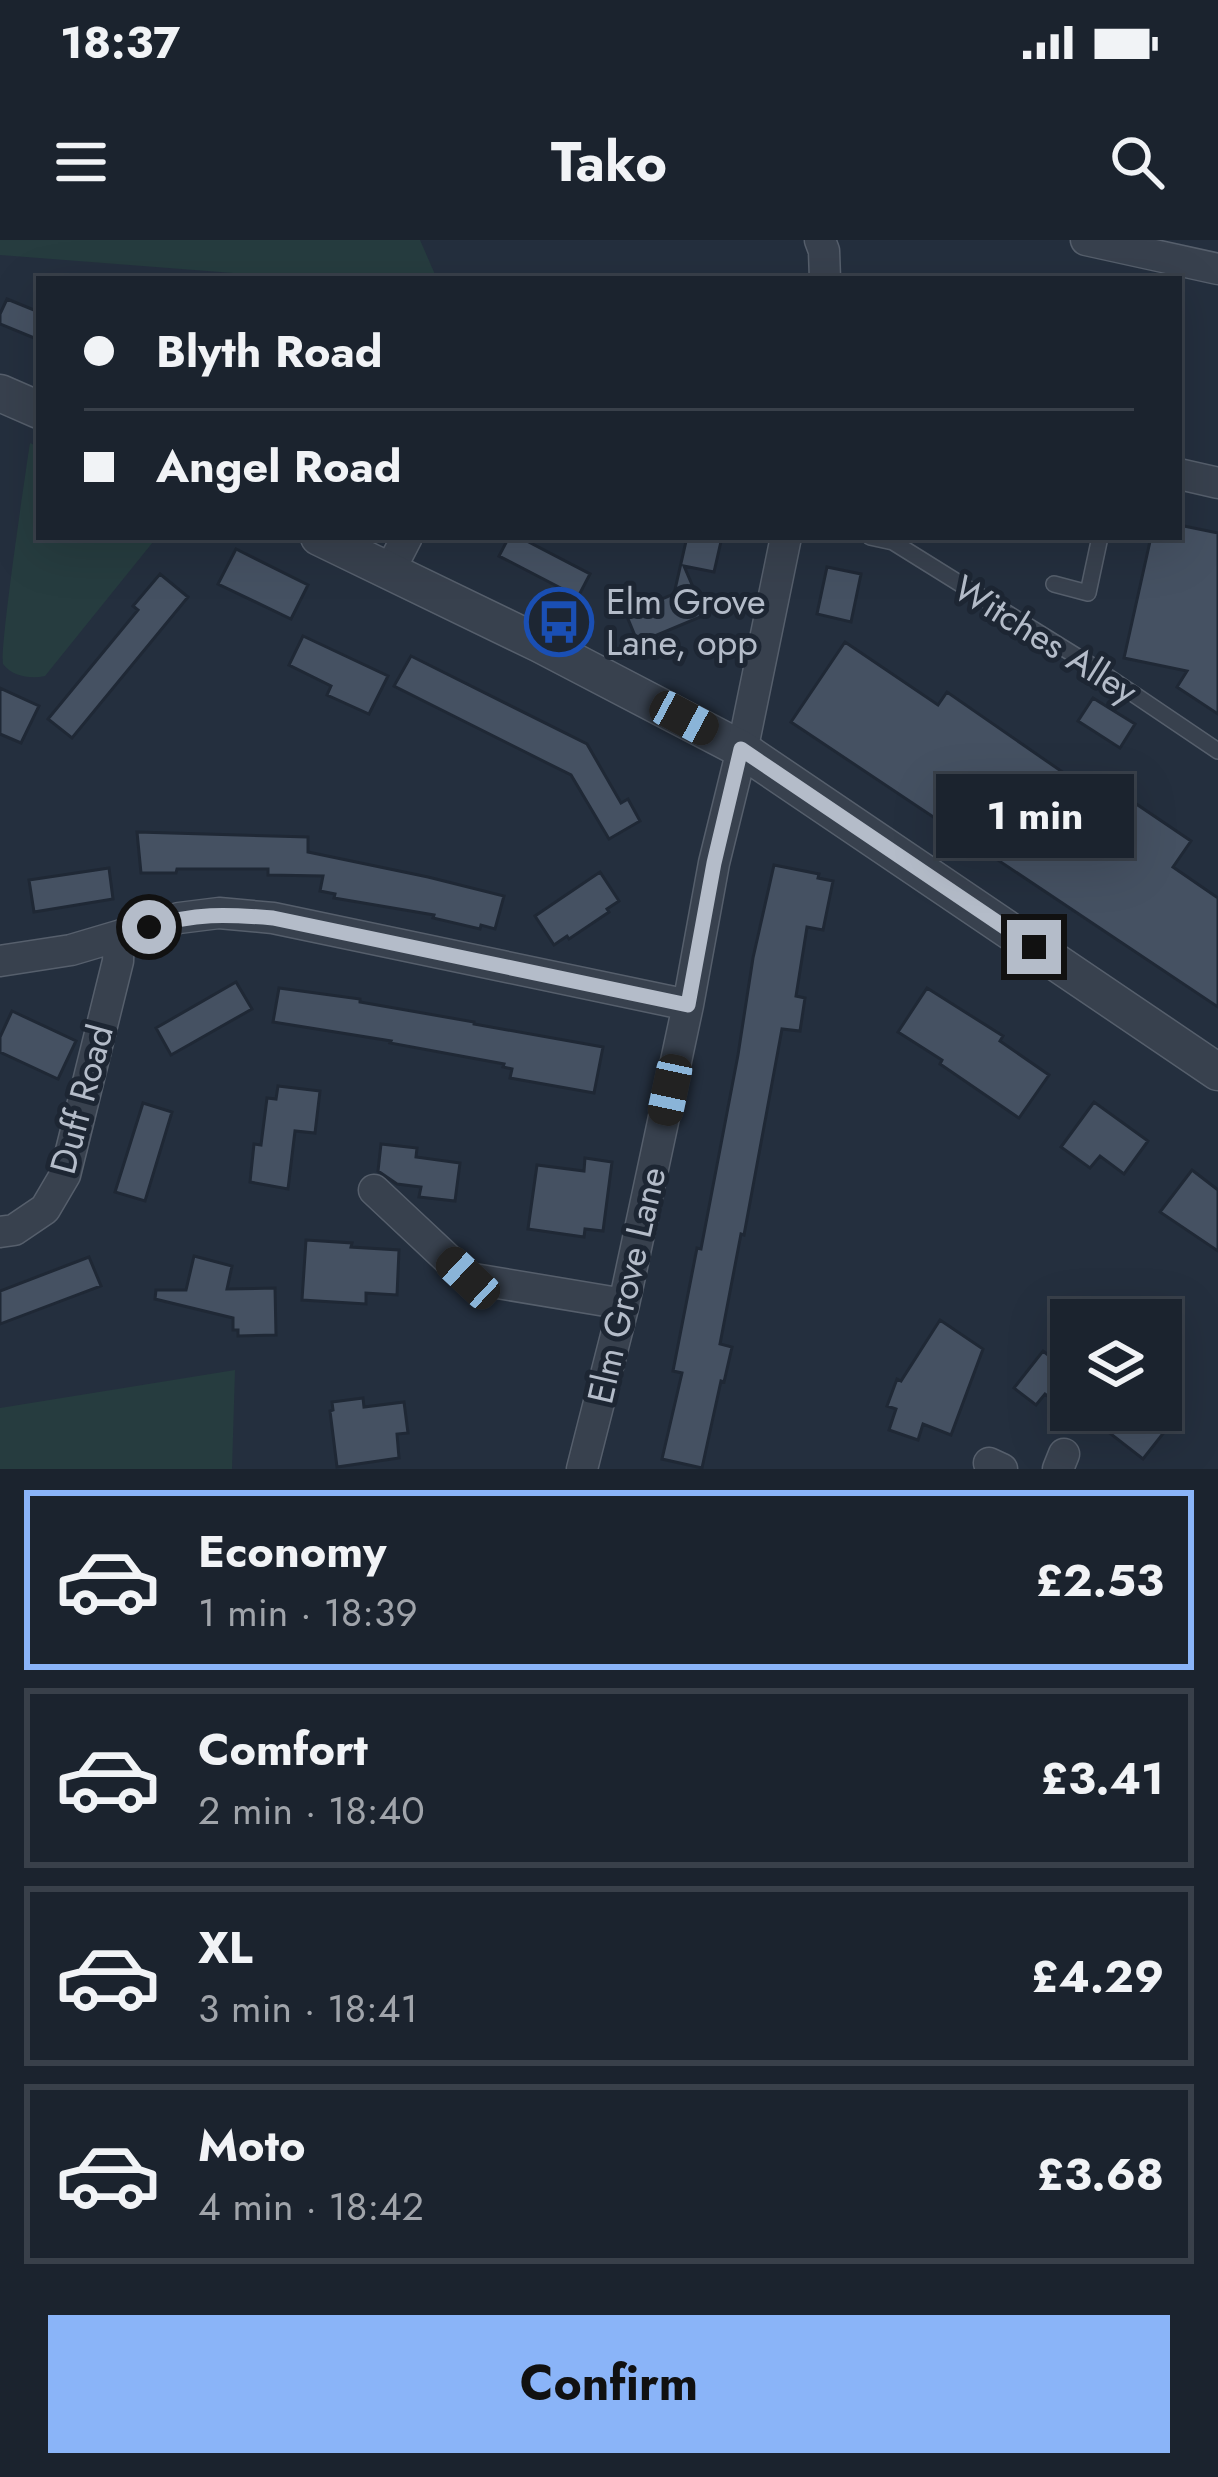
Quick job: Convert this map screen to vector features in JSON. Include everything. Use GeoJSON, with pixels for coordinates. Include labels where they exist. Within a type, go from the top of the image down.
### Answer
{"type":"FeatureCollection","features":[{"type":"Feature","properties":{"kind":"street"},"geometry":{"type":"LineString","coordinates":[[820,240],[825,276]]}},
{"type":"Feature","properties":{"kind":"street"},"geometry":{"type":"LineString","coordinates":[[1086,240],[1218,269]]}},
{"type":"Feature","properties":{"kind":"street"},"geometry":{"type":"LineString","coordinates":[[0,393],[36,409]]}},
{"type":"Feature","properties":{"kind":"street"},"geometry":{"type":"LineString","coordinates":[[1182,474],[1218,483]]}},
{"type":"Feature","properties":{"kind":"street"},"geometry":{"type":"LineString","coordinates":[[325,540],[741,749],[1218,1072]]}},
{"type":"Feature","properties":{"kind":"street"},"geometry":{"type":"LineString","coordinates":[[390,570],[405,540]]}},
{"type":"Feature","properties":{"kind":"street","name":"Elm Grove Lane"},"geometry":{"type":"LineString","coordinates":[[582,1469],[624,1304],[785,540]]}},
{"type":"Feature","properties":{"kind":"street"},"geometry":{"type":"LineString","coordinates":[[0,961],[71,950],[179,918],[219,913],[273,918],[688,1005]]}},
{"type":"Feature","properties":{"kind":"street","name":"Duff Road"},"geometry":{"type":"LineString","coordinates":[[0,1232],[14,1230],[45,1209],[65,1175],[118,961],[119,936]]}},
{"type":"Feature","properties":{"kind":"street"},"geometry":{"type":"LineString","coordinates":[[374,1190],[468,1278],[624,1304]]}},
{"type":"Feature","properties":{"kind":"lane","name":"Witches Alley"},"geometry":{"type":"LineString","coordinates":[[884,540],[1089,664],[1218,751]]}},
{"type":"Feature","properties":{"kind":"lane"},"geometry":{"type":"LineString","coordinates":[[1054,584],[1088,593],[1099,540]]}},
{"type":"Feature","properties":{"kind":"green space"},"geometry":{"type":"Polygon","coordinates":[[[0,240],[420,240],[436,276],[272,276],[0,255],[0,240]]]}},
{"type":"Feature","properties":{"kind":"green space"},"geometry":{"type":"Polygon","coordinates":[[[30,443],[36,446],[36,540],[155,540],[45,676],[17,674],[3,664],[30,443]]]}},
{"type":"Feature","properties":{"kind":"green space"},"geometry":{"type":"Polygon","coordinates":[[[235,1370],[232,1469],[0,1469],[0,1408],[235,1370]]]}},
{"type":"Feature","properties":{"kind":"building"},"geometry":{"type":"Polygon","coordinates":[[[7,299],[36,311],[36,339],[0,324],[7,299]]]}},
{"type":"Feature","properties":{"kind":"building"},"geometry":{"type":"Polygon","coordinates":[[[1182,526],[1218,533],[1218,714],[1177,687],[1187,671],[1124,658],[1150,540],[1182,540],[1182,526]]]}},
{"type":"Feature","properties":{"kind":"building"},"geometry":{"type":"Polygon","coordinates":[[[507,540],[525,540],[590,574],[578,597],[499,556],[507,540]]]}},
{"type":"Feature","properties":{"kind":"building"},"geometry":{"type":"Polygon","coordinates":[[[686,540],[721,540],[714,572],[684,566],[705,615],[638,643],[626,614],[674,594],[686,540]]]}},
{"type":"Feature","properties":{"kind":"building"},"geometry":{"type":"Polygon","coordinates":[[[236,549],[308,585],[291,619],[218,584],[236,549]]]}},
{"type":"Feature","properties":{"kind":"building"},"geometry":{"type":"Polygon","coordinates":[[[827,567],[861,574],[851,622],[817,614],[827,567]]]}},
{"type":"Feature","properties":{"kind":"building"},"geometry":{"type":"Polygon","coordinates":[[[160,574],[188,597],[72,738],[48,719],[138,610],[133,606],[160,574]]]}},
{"type":"Feature","properties":{"kind":"building"},"geometry":{"type":"Polygon","coordinates":[[[303,636],[388,676],[369,714],[327,695],[331,686],[289,665],[303,636]]]}},
{"type":"Feature","properties":{"kind":"building"},"geometry":{"type":"Polygon","coordinates":[[[845,642],[938,705],[947,692],[1097,796],[1110,777],[1130,791],[1126,797],[1191,841],[1173,867],[1218,898],[1218,1007],[791,722],[845,642]]]}},
{"type":"Feature","properties":{"kind":"building"},"geometry":{"type":"Polygon","coordinates":[[[411,656],[587,744],[621,803],[628,799],[640,821],[609,839],[571,775],[394,686],[411,656]]]}},
{"type":"Feature","properties":{"kind":"building"},"geometry":{"type":"Polygon","coordinates":[[[0,688],[39,706],[21,743],[0,734],[0,688]]]}},
{"type":"Feature","properties":{"kind":"building"},"geometry":{"type":"Polygon","coordinates":[[[1093,698],[1135,724],[1120,748],[1078,721],[1093,698]]]}},
{"type":"Feature","properties":{"kind":"building"},"geometry":{"type":"Polygon","coordinates":[[[137,832],[308,837],[308,852],[504,896],[495,929],[481,925],[480,929],[434,915],[334,898],[335,894],[320,891],[323,876],[268,875],[268,869],[141,873],[137,832]]]}},
{"type":"Feature","properties":{"kind":"building"},"geometry":{"type":"Polygon","coordinates":[[[774,865],[833,881],[823,930],[807,927],[796,996],[805,998],[800,1031],[782,1029],[720,1344],[732,1347],[702,1468],[662,1459],[682,1373],[673,1371],[774,865]]]}},
{"type":"Feature","properties":{"kind":"building"},"geometry":{"type":"Polygon","coordinates":[[[109,868],[113,899],[34,912],[29,880],[109,868]]]}},
{"type":"Feature","properties":{"kind":"building"},"geometry":{"type":"Polygon","coordinates":[[[600,872],[619,901],[554,945],[535,916],[600,872]]]}},
{"type":"Feature","properties":{"kind":"building"},"geometry":{"type":"Polygon","coordinates":[[[236,982],[252,1009],[171,1055],[156,1028],[236,982]]]}},
{"type":"Feature","properties":{"kind":"building"},"geometry":{"type":"Polygon","coordinates":[[[279,988],[360,999],[603,1047],[594,1093],[510,1078],[512,1069],[504,1064],[273,1022],[279,988]]]}},
{"type":"Feature","properties":{"kind":"building"},"geometry":{"type":"Polygon","coordinates":[[[927,988],[1003,1036],[1000,1041],[1049,1075],[1019,1118],[898,1032],[927,988]]]}},
{"type":"Feature","properties":{"kind":"building"},"geometry":{"type":"Polygon","coordinates":[[[12,1011],[76,1041],[58,1079],[0,1052],[0,1037],[12,1011]]]}},
{"type":"Feature","properties":{"kind":"building"},"geometry":{"type":"Polygon","coordinates":[[[278,1086],[320,1091],[315,1133],[295,1131],[288,1189],[250,1182],[254,1144],[261,1145],[267,1098],[276,1099],[278,1086]]]}},
{"type":"Feature","properties":{"kind":"building"},"geometry":{"type":"Polygon","coordinates":[[[1094,1102],[1148,1141],[1124,1174],[1100,1156],[1090,1168],[1061,1147],[1094,1102]]]}},
{"type":"Feature","properties":{"kind":"building"},"geometry":{"type":"Polygon","coordinates":[[[143,1103],[172,1112],[145,1201],[115,1192],[143,1103]]]}},
{"type":"Feature","properties":{"kind":"building"},"geometry":{"type":"Polygon","coordinates":[[[381,1144],[417,1148],[416,1157],[460,1163],[455,1201],[419,1197],[421,1187],[397,1184],[378,1171],[381,1144]]]}},
{"type":"Feature","properties":{"kind":"building"},"geometry":{"type":"Polygon","coordinates":[[[585,1158],[612,1162],[603,1231],[585,1229],[584,1237],[528,1229],[537,1165],[584,1171],[585,1158]]]}},
{"type":"Feature","properties":{"kind":"building"},"geometry":{"type":"Polygon","coordinates":[[[1192,1170],[1218,1190],[1218,1251],[1160,1212],[1192,1170]]]}},
{"type":"Feature","properties":{"kind":"building"},"geometry":{"type":"Polygon","coordinates":[[[306,1240],[399,1250],[397,1295],[366,1293],[366,1304],[302,1300],[306,1240]]]}},
{"type":"Feature","properties":{"kind":"building"},"geometry":{"type":"Polygon","coordinates":[[[194,1256],[232,1266],[227,1289],[275,1288],[276,1335],[238,1336],[233,1318],[155,1299],[156,1290],[186,1290],[194,1256]]]}},
{"type":"Feature","properties":{"kind":"building"},"geometry":{"type":"Polygon","coordinates":[[[89,1257],[101,1286],[0,1324],[0,1291],[89,1257]]]}},
{"type":"Feature","properties":{"kind":"building"},"geometry":{"type":"Polygon","coordinates":[[[940,1320],[983,1349],[951,1435],[923,1424],[918,1440],[889,1430],[896,1409],[887,1406],[897,1379],[901,1381],[940,1320]]]}},
{"type":"Feature","properties":{"kind":"building"},"geometry":{"type":"Polygon","coordinates":[[[1043,1351],[1050,1356],[1050,1398],[1045,1394],[1036,1405],[1014,1388],[1043,1351]]]}},
{"type":"Feature","properties":{"kind":"building"},"geometry":{"type":"Polygon","coordinates":[[[363,1398],[364,1407],[404,1402],[408,1433],[397,1434],[399,1458],[337,1467],[332,1402],[363,1398]]]}},
{"type":"Feature","properties":{"kind":"building"},"geometry":{"type":"Polygon","coordinates":[[[1107,1431],[1165,1431],[1143,1459],[1107,1431]]]}},
{"type":"Feature","properties":{"kind":"place","name":"Elm Grove Lane, opp"},"geometry":{"type":"Point","coordinates":[559,622]}},
{"type":"Feature","properties":{"kind":"route"},"geometry":{"type":"LineString","coordinates":[[149,927],[219,913],[273,918],[688,1005],[741,749],[1034,947]]}}]}
